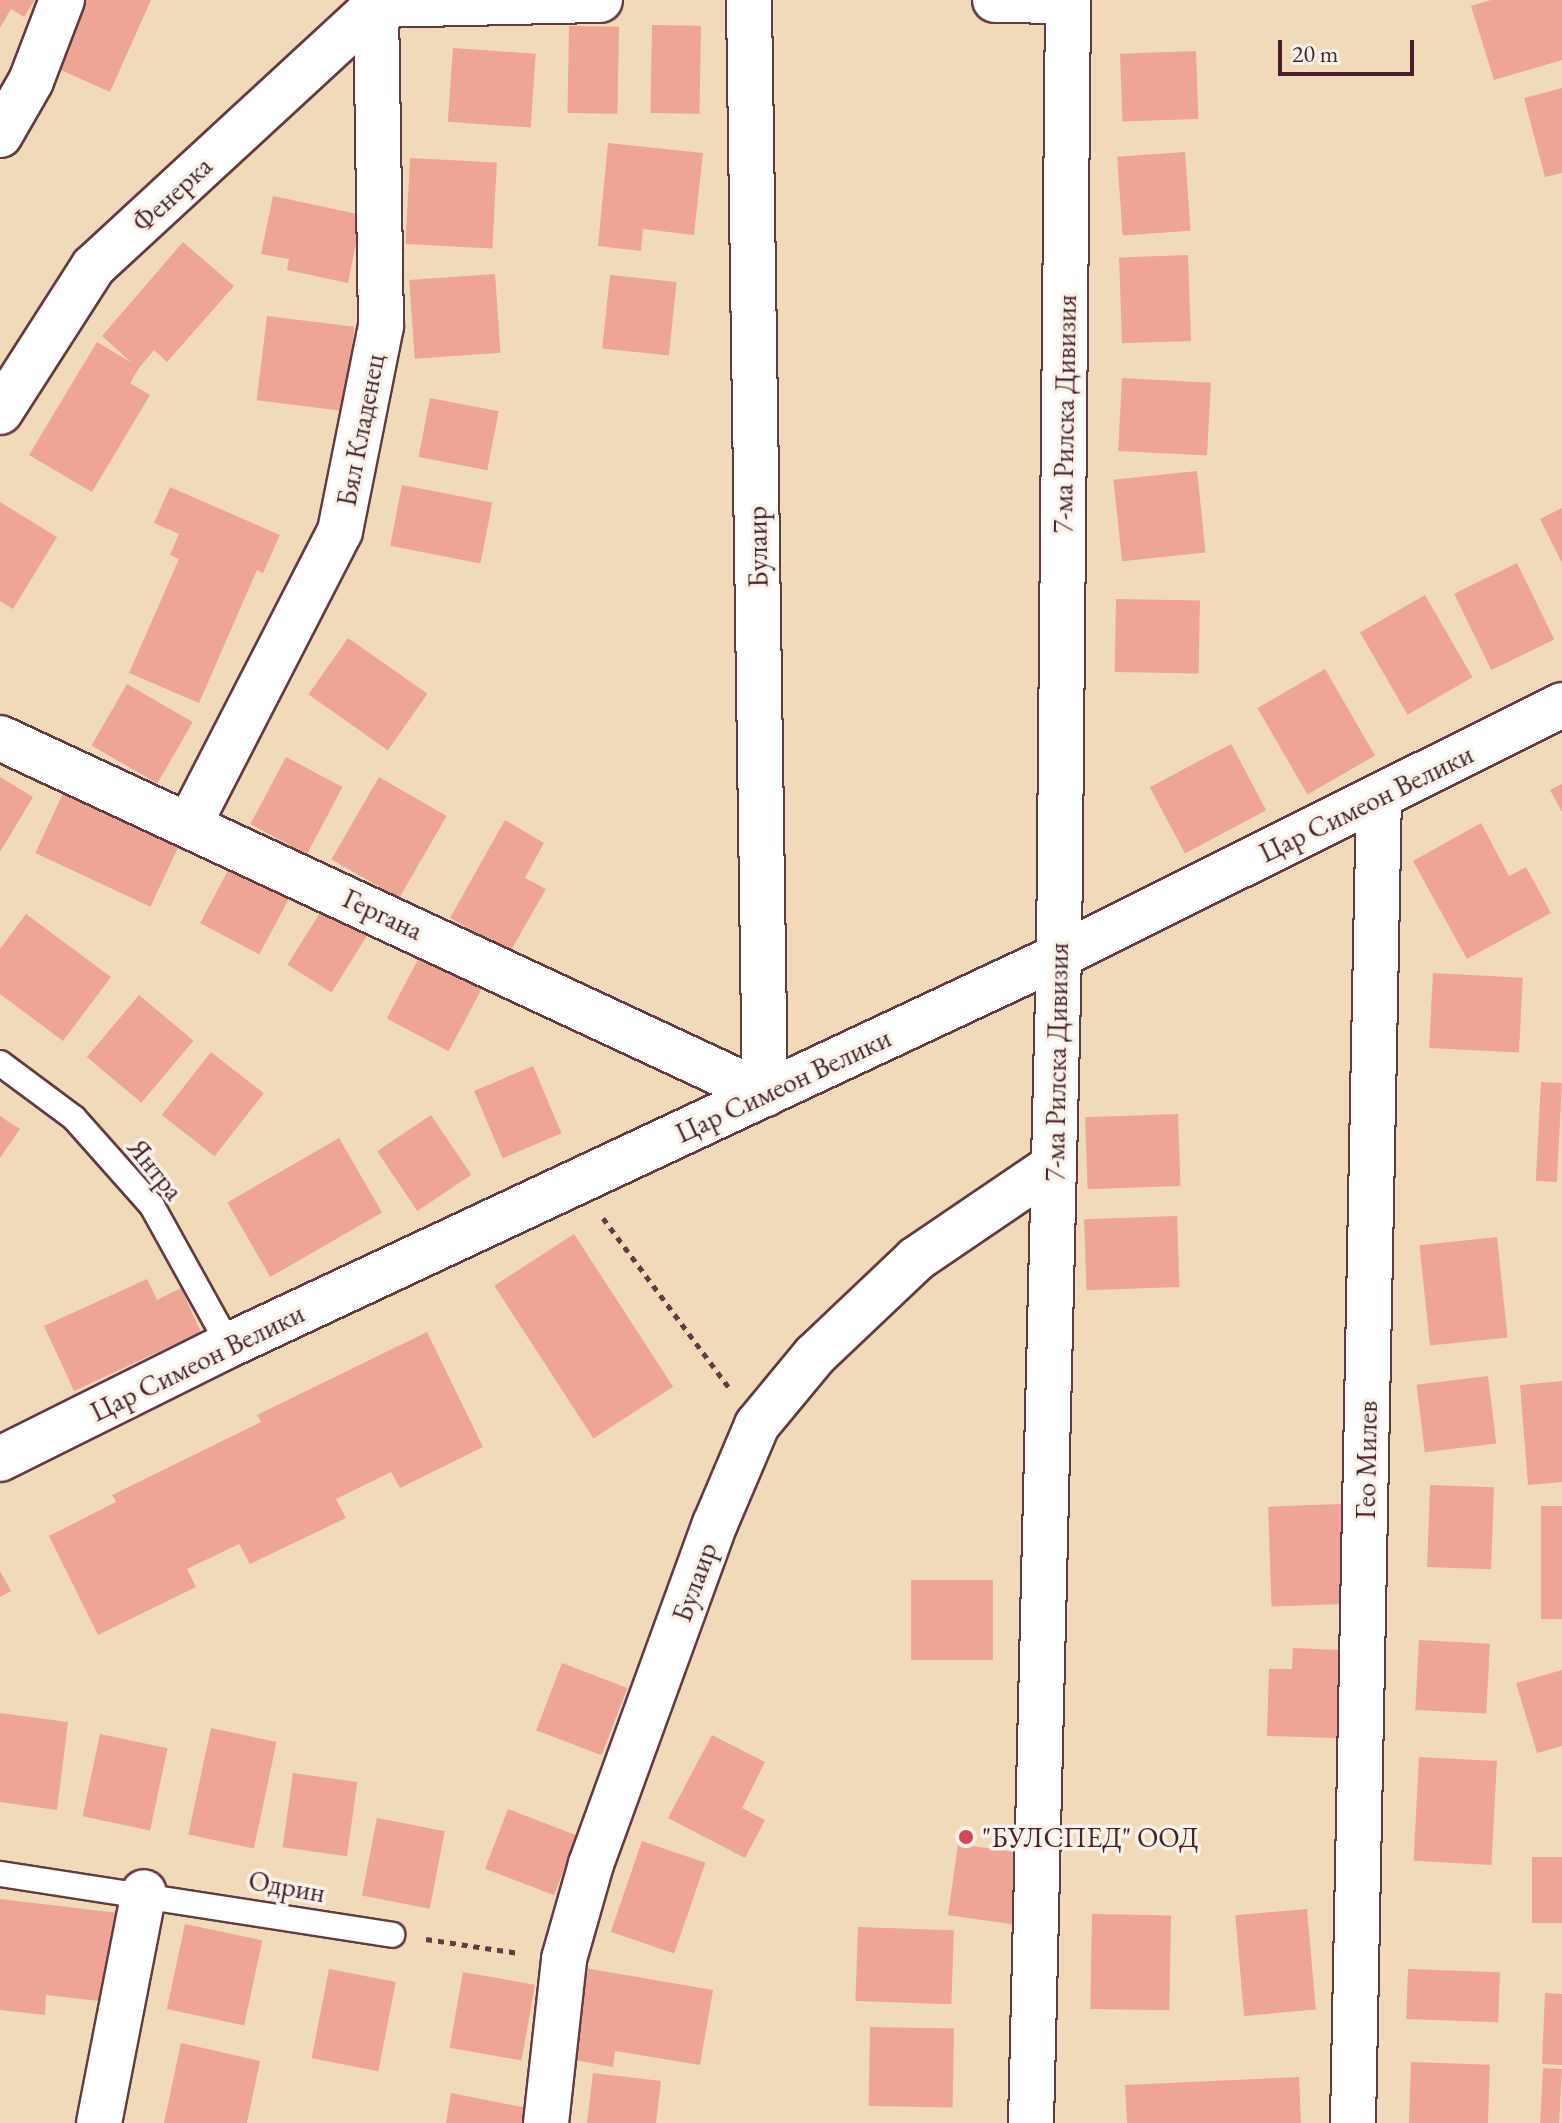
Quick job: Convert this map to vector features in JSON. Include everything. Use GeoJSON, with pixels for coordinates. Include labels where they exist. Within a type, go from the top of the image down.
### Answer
{"type":"FeatureCollection","features":[{"type":"Feature","properties":{"kind":"street"},"geometry":{"type":"LineString","coordinates":[[0,135],[31,81],[62,0]]}},
{"type":"Feature","properties":{"kind":"street"},"geometry":{"type":"LineString","coordinates":[[376,2],[600,0]]}},
{"type":"Feature","properties":{"kind":"street","name":"Булаир"},"geometry":{"type":"LineString","coordinates":[[749,0],[765,1094]]}},
{"type":"Feature","properties":{"kind":"street"},"geometry":{"type":"LineString","coordinates":[[995,0],[1068,0]]}},
{"type":"Feature","properties":{"kind":"street","name":"7-ма Рилска Дивизия"},"geometry":{"type":"LineString","coordinates":[[1031,2123],[1059,956],[1068,0]]}},
{"type":"Feature","properties":{"kind":"street","name":"Фенерка"},"geometry":{"type":"LineString","coordinates":[[0,412],[93,267],[376,2]]}},
{"type":"Feature","properties":{"kind":"street","name":"Бял Кладенец"},"geometry":{"type":"LineString","coordinates":[[190,823],[340,531],[381,326],[376,2]]}},
{"type":"Feature","properties":{"kind":"street","name":"Цар Симеон Велики"},"geometry":{"type":"LineString","coordinates":[[0,1459],[229,1345],[1059,956],[1562,705]]}},
{"type":"Feature","properties":{"kind":"street","name":"Гергана"},"geometry":{"type":"LineString","coordinates":[[0,738],[190,823],[765,1094]]}},
{"type":"Feature","properties":{"kind":"street","name":"Гео Милев"},"geometry":{"type":"LineString","coordinates":[[1353,2123],[1379,796]]}},
{"type":"Feature","properties":{"kind":"street","name":"Булаир"},"geometry":{"type":"LineString","coordinates":[[546,2123],[564,1959],[591,1864],[715,1524],[757,1425],[815,1355],[916,1259],[1053,1166]]}},
{"type":"Feature","properties":{"kind":"street"},"geometry":{"type":"LineString","coordinates":[[99,2123],[144,1892]]}},
{"type":"Feature","properties":{"kind":"lane","name":"Янтра"},"geometry":{"type":"LineString","coordinates":[[0,1063],[74,1118],[152,1206],[229,1345]]}},
{"type":"Feature","properties":{"kind":"lane","name":"Одрин"},"geometry":{"type":"LineString","coordinates":[[0,1874],[144,1892],[392,1935]]}},
{"type":"Feature","properties":{"kind":"path"},"geometry":{"type":"LineString","coordinates":[[576,1182],[757,1425]]}},
{"type":"Feature","properties":{"kind":"path"},"geometry":{"type":"LineString","coordinates":[[392,1935],[564,1959]]}},
{"type":"Feature","properties":{"kind":"building"},"geometry":{"type":"Polygon","coordinates":[[[0,0],[35,0],[24,17],[11,9],[0,28],[0,0]]]}},
{"type":"Feature","properties":{"kind":"building"},"geometry":{"type":"Polygon","coordinates":[[[81,0],[151,0],[110,92],[52,66],[81,0]]]}},
{"type":"Feature","properties":{"kind":"building"},"geometry":{"type":"Polygon","coordinates":[[[1491,0],[1562,0],[1562,60],[1494,80],[1471,6],[1491,0]]]}},
{"type":"Feature","properties":{"kind":"building"},"geometry":{"type":"Polygon","coordinates":[[[652,25],[701,26],[699,114],[650,113],[652,25]]]}},
{"type":"Feature","properties":{"kind":"building"},"geometry":{"type":"Polygon","coordinates":[[[569,26],[619,27],[617,114],[567,113],[569,26]]]}},
{"type":"Feature","properties":{"kind":"building"},"geometry":{"type":"Polygon","coordinates":[[[453,48],[536,54],[531,128],[448,122],[453,48]]]}},
{"type":"Feature","properties":{"kind":"building"},"geometry":{"type":"Polygon","coordinates":[[[1196,51],[1198,119],[1122,122],[1120,54],[1196,51]]]}},
{"type":"Feature","properties":{"kind":"building"},"geometry":{"type":"Polygon","coordinates":[[[1562,88],[1562,173],[1545,177],[1524,98],[1562,88]]]}},
{"type":"Feature","properties":{"kind":"building"},"geometry":{"type":"Polygon","coordinates":[[[608,143],[703,153],[694,235],[643,229],[641,251],[598,246],[608,143]]]}},
{"type":"Feature","properties":{"kind":"building"},"geometry":{"type":"Polygon","coordinates":[[[1185,152],[1191,231],[1123,236],[1117,157],[1185,152]]]}},
{"type":"Feature","properties":{"kind":"building"},"geometry":{"type":"Polygon","coordinates":[[[410,158],[497,163],[492,248],[405,244],[410,158]]]}},
{"type":"Feature","properties":{"kind":"building"},"geometry":{"type":"Polygon","coordinates":[[[273,196],[362,215],[348,283],[287,270],[289,259],[261,254],[273,196]]]}},
{"type":"Feature","properties":{"kind":"building"},"geometry":{"type":"Polygon","coordinates":[[[183,242],[234,286],[167,362],[154,350],[139,368],[130,383],[150,395],[92,492],[29,455],[97,342],[132,363],[102,336],[183,242]]]}},
{"type":"Feature","properties":{"kind":"building"},"geometry":{"type":"Polygon","coordinates":[[[1188,255],[1191,341],[1122,343],[1119,257],[1188,255]]]}},
{"type":"Feature","properties":{"kind":"building"},"geometry":{"type":"Polygon","coordinates":[[[495,274],[501,353],[415,359],[409,280],[495,274]]]}},
{"type":"Feature","properties":{"kind":"building"},"geometry":{"type":"Polygon","coordinates":[[[610,275],[677,282],[669,356],[602,349],[610,275]]]}},
{"type":"Feature","properties":{"kind":"building"},"geometry":{"type":"Polygon","coordinates":[[[267,316],[354,327],[344,411],[257,400],[267,316]]]}},
{"type":"Feature","properties":{"kind":"building"},"geometry":{"type":"Polygon","coordinates":[[[1122,378],[1211,383],[1207,456],[1118,451],[1122,378]]]}},
{"type":"Feature","properties":{"kind":"building"},"geometry":{"type":"Polygon","coordinates":[[[430,398],[499,411],[487,470],[419,457],[430,398]]]}},
{"type":"Feature","properties":{"kind":"building"},"geometry":{"type":"Polygon","coordinates":[[[1197,471],[1206,553],[1122,561],[1113,480],[1197,471]]]}},
{"type":"Feature","properties":{"kind":"building"},"geometry":{"type":"Polygon","coordinates":[[[402,485],[492,503],[480,563],[390,546],[402,485]]]}},
{"type":"Feature","properties":{"kind":"building"},"geometry":{"type":"Polygon","coordinates":[[[170,487],[280,535],[263,573],[257,570],[199,703],[129,673],[179,559],[170,555],[179,534],[154,523],[170,487]]]}},
{"type":"Feature","properties":{"kind":"building"},"geometry":{"type":"Polygon","coordinates":[[[0,502],[57,537],[13,609],[0,601],[0,502]]]}},
{"type":"Feature","properties":{"kind":"building"},"geometry":{"type":"Polygon","coordinates":[[[1562,508],[1562,563],[1540,519],[1562,508]]]}},
{"type":"Feature","properties":{"kind":"building"},"geometry":{"type":"Polygon","coordinates":[[[1517,563],[1554,639],[1491,670],[1454,594],[1517,563]]]}},
{"type":"Feature","properties":{"kind":"building"},"geometry":{"type":"Polygon","coordinates":[[[1425,595],[1472,677],[1408,715],[1360,632],[1425,595]]]}},
{"type":"Feature","properties":{"kind":"building"},"geometry":{"type":"Polygon","coordinates":[[[1116,599],[1200,600],[1199,673],[1115,672],[1116,599]]]}},
{"type":"Feature","properties":{"kind":"building"},"geometry":{"type":"Polygon","coordinates":[[[348,638],[427,694],[388,750],[308,695],[348,638]]]}},
{"type":"Feature","properties":{"kind":"building"},"geometry":{"type":"Polygon","coordinates":[[[1325,669],[1375,756],[1307,795],[1257,708],[1325,669]]]}},
{"type":"Feature","properties":{"kind":"building"},"geometry":{"type":"Polygon","coordinates":[[[127,684],[193,722],[157,783],[92,745],[127,684]]]}},
{"type":"Feature","properties":{"kind":"building"},"geometry":{"type":"Polygon","coordinates":[[[1231,744],[1266,810],[1185,853],[1150,787],[1231,744]]]}},
{"type":"Feature","properties":{"kind":"building"},"geometry":{"type":"Polygon","coordinates":[[[286,757],[343,787],[307,854],[250,824],[286,757]]]}},
{"type":"Feature","properties":{"kind":"building"},"geometry":{"type":"Polygon","coordinates":[[[0,777],[33,797],[0,852],[0,777]]]}},
{"type":"Feature","properties":{"kind":"building"},"geometry":{"type":"Polygon","coordinates":[[[379,777],[447,816],[399,898],[332,859],[379,777]]]}},
{"type":"Feature","properties":{"kind":"building"},"geometry":{"type":"Polygon","coordinates":[[[1562,784],[1562,812],[1550,790],[1562,784]]]}},
{"type":"Feature","properties":{"kind":"building"},"geometry":{"type":"Polygon","coordinates":[[[67,785],[182,839],[150,907],[35,853],[67,785]]]}},
{"type":"Feature","properties":{"kind":"building"},"geometry":{"type":"Polygon","coordinates":[[[505,820],[544,843],[525,878],[546,889],[510,952],[450,918],[505,820]]]}},
{"type":"Feature","properties":{"kind":"building"},"geometry":{"type":"Polygon","coordinates":[[[1481,823],[1509,876],[1526,867],[1551,913],[1467,959],[1413,861],[1481,823]]]}},
{"type":"Feature","properties":{"kind":"building"},"geometry":{"type":"Polygon","coordinates":[[[232,863],[291,894],[259,954],[200,923],[232,863]]]}},
{"type":"Feature","properties":{"kind":"building"},"geometry":{"type":"Polygon","coordinates":[[[323,908],[367,936],[332,992],[287,965],[323,908]]]}},
{"type":"Feature","properties":{"kind":"building"},"geometry":{"type":"Polygon","coordinates":[[[26,914],[111,977],[63,1041],[0,994],[0,949],[26,914]]]}},
{"type":"Feature","properties":{"kind":"building"},"geometry":{"type":"Polygon","coordinates":[[[421,954],[483,987],[449,1051],[387,1018],[421,954]]]}},
{"type":"Feature","properties":{"kind":"building"},"geometry":{"type":"Polygon","coordinates":[[[1433,973],[1523,978],[1519,1053],[1429,1048],[1433,973]]]}},
{"type":"Feature","properties":{"kind":"building"},"geometry":{"type":"Polygon","coordinates":[[[139,995],[193,1041],[141,1103],[87,1057],[139,995]]]}},
{"type":"Feature","properties":{"kind":"building"},"geometry":{"type":"Polygon","coordinates":[[[211,1052],[264,1093],[215,1156],[162,1115],[211,1052]]]}},
{"type":"Feature","properties":{"kind":"building"},"geometry":{"type":"Polygon","coordinates":[[[533,1066],[562,1133],[503,1158],[474,1091],[533,1066]]]}},
{"type":"Feature","properties":{"kind":"building"},"geometry":{"type":"Polygon","coordinates":[[[1541,1082],[1562,1083],[1557,1182],[1536,1181],[1541,1082]]]}},
{"type":"Feature","properties":{"kind":"building"},"geometry":{"type":"Polygon","coordinates":[[[1178,1114],[1181,1186],[1088,1189],[1085,1117],[1178,1114]]]}},
{"type":"Feature","properties":{"kind":"building"},"geometry":{"type":"Polygon","coordinates":[[[431,1115],[471,1175],[417,1211],[377,1151],[431,1115]]]}},
{"type":"Feature","properties":{"kind":"building"},"geometry":{"type":"Polygon","coordinates":[[[0,1116],[20,1129],[0,1158],[0,1116]]]}},
{"type":"Feature","properties":{"kind":"building"},"geometry":{"type":"Polygon","coordinates":[[[339,1138],[382,1212],[270,1277],[227,1202],[339,1138]]]}},
{"type":"Feature","properties":{"kind":"building"},"geometry":{"type":"Polygon","coordinates":[[[1177,1216],[1179,1287],[1087,1290],[1084,1219],[1177,1216]]]}},
{"type":"Feature","properties":{"kind":"building"},"geometry":{"type":"Polygon","coordinates":[[[574,1234],[673,1387],[593,1438],[494,1286],[574,1234]]]}},
{"type":"Feature","properties":{"kind":"building"},"geometry":{"type":"Polygon","coordinates":[[[1497,1237],[1508,1337],[1430,1346],[1419,1245],[1497,1237]]]}},
{"type":"Feature","properties":{"kind":"building"},"geometry":{"type":"Polygon","coordinates":[[[147,1279],[157,1300],[181,1288],[201,1332],[74,1391],[44,1326],[147,1279]]]}},
{"type":"Feature","properties":{"kind":"building"},"geometry":{"type":"Polygon","coordinates":[[[427,1332],[483,1447],[400,1488],[391,1472],[336,1499],[346,1518],[250,1564],[239,1544],[187,1569],[196,1587],[98,1635],[49,1536],[116,1502],[112,1495],[261,1422],[257,1415],[427,1332]]]}},
{"type":"Feature","properties":{"kind":"building"},"geometry":{"type":"Polygon","coordinates":[[[1488,1376],[1496,1443],[1425,1452],[1417,1385],[1488,1376]]]}},
{"type":"Feature","properties":{"kind":"building"},"geometry":{"type":"Polygon","coordinates":[[[1562,1381],[1562,1482],[1528,1485],[1520,1385],[1562,1381]]]}},
{"type":"Feature","properties":{"kind":"building"},"geometry":{"type":"Polygon","coordinates":[[[1430,1485],[1494,1487],[1491,1569],[1427,1567],[1430,1485]]]}},
{"type":"Feature","properties":{"kind":"building"},"geometry":{"type":"Polygon","coordinates":[[[1342,1504],[1345,1604],[1272,1607],[1268,1507],[1342,1504]]]}},
{"type":"Feature","properties":{"kind":"building"},"geometry":{"type":"Polygon","coordinates":[[[1541,1506],[1562,1506],[1562,1619],[1541,1619],[1541,1506]]]}},
{"type":"Feature","properties":{"kind":"building"},"geometry":{"type":"Polygon","coordinates":[[[0,1571],[11,1591],[0,1597],[0,1571]]]}},
{"type":"Feature","properties":{"kind":"building"},"geometry":{"type":"Polygon","coordinates":[[[911,1580],[993,1580],[993,1660],[911,1660],[911,1580]]]}},
{"type":"Feature","properties":{"kind":"building"},"geometry":{"type":"Polygon","coordinates":[[[1419,1640],[1490,1644],[1486,1714],[1415,1710],[1419,1640]]]}},
{"type":"Feature","properties":{"kind":"building"},"geometry":{"type":"Polygon","coordinates":[[[1293,1648],[1340,1650],[1337,1738],[1267,1736],[1269,1669],[1292,1669],[1293,1648]]]}},
{"type":"Feature","properties":{"kind":"building"},"geometry":{"type":"Polygon","coordinates":[[[562,1663],[627,1688],[602,1755],[536,1730],[562,1663]]]}},
{"type":"Feature","properties":{"kind":"building"},"geometry":{"type":"Polygon","coordinates":[[[1562,1670],[1562,1746],[1537,1753],[1516,1683],[1562,1670]]]}},
{"type":"Feature","properties":{"kind":"building"},"geometry":{"type":"Polygon","coordinates":[[[0,1713],[68,1722],[57,1810],[0,1802],[0,1713]]]}},
{"type":"Feature","properties":{"kind":"building"},"geometry":{"type":"Polygon","coordinates":[[[211,1728],[277,1742],[254,1849],[188,1835],[211,1728]]]}},
{"type":"Feature","properties":{"kind":"building"},"geometry":{"type":"Polygon","coordinates":[[[100,1734],[167,1748],[150,1831],[83,1816],[100,1734]]]}},
{"type":"Feature","properties":{"kind":"building"},"geometry":{"type":"Polygon","coordinates":[[[712,1735],[765,1762],[742,1808],[765,1820],[745,1858],[668,1818],[712,1735]]]}},
{"type":"Feature","properties":{"kind":"building"},"geometry":{"type":"Polygon","coordinates":[[[1419,1757],[1497,1761],[1491,1865],[1414,1861],[1419,1757]]]}},
{"type":"Feature","properties":{"kind":"building"},"geometry":{"type":"Polygon","coordinates":[[[293,1773],[357,1782],[347,1856],[283,1847],[293,1773]]]}},
{"type":"Feature","properties":{"kind":"building"},"geometry":{"type":"Polygon","coordinates":[[[508,1809],[577,1836],[554,1895],[485,1869],[508,1809]]]}},
{"type":"Feature","properties":{"kind":"building"},"geometry":{"type":"Polygon","coordinates":[[[377,1818],[445,1831],[430,1909],[362,1896],[377,1818]]]}},
{"type":"Feature","properties":{"kind":"building"},"geometry":{"type":"Polygon","coordinates":[[[642,1841],[705,1863],[674,1954],[611,1932],[642,1841]]]}},
{"type":"Feature","properties":{"kind":"building"},"geometry":{"type":"Polygon","coordinates":[[[958,1844],[1024,1853],[1014,1925],[948,1915],[958,1844]]]}},
{"type":"Feature","properties":{"kind":"building"},"geometry":{"type":"Polygon","coordinates":[[[1532,1857],[1562,1857],[1562,1923],[1532,1923],[1532,1857]]]}},
{"type":"Feature","properties":{"kind":"building"},"geometry":{"type":"Polygon","coordinates":[[[0,1899],[118,1913],[109,2002],[46,1995],[45,2015],[0,2010],[0,1899]]]}},
{"type":"Feature","properties":{"kind":"building"},"geometry":{"type":"Polygon","coordinates":[[[1307,1909],[1316,2010],[1244,2016],[1235,1915],[1307,1909]]]}},
{"type":"Feature","properties":{"kind":"building"},"geometry":{"type":"Polygon","coordinates":[[[1092,1914],[1171,1915],[1169,2010],[1090,2009],[1092,1914]]]}},
{"type":"Feature","properties":{"kind":"building"},"geometry":{"type":"Polygon","coordinates":[[[185,1924],[262,1940],[244,2026],[167,2009],[185,1924]]]}},
{"type":"Feature","properties":{"kind":"building"},"geometry":{"type":"Polygon","coordinates":[[[858,1927],[954,1930],[951,2004],[855,2001],[858,1927]]]}},
{"type":"Feature","properties":{"kind":"building"},"geometry":{"type":"Polygon","coordinates":[[[585,1968],[713,1990],[700,2065],[615,2051],[613,2067],[569,2059],[585,1968]]]}},
{"type":"Feature","properties":{"kind":"building"},"geometry":{"type":"Polygon","coordinates":[[[329,1969],[396,1982],[378,2071],[312,2058],[329,1969]]]}},
{"type":"Feature","properties":{"kind":"building"},"geometry":{"type":"Polygon","coordinates":[[[1408,1969],[1500,1972],[1498,2022],[1406,2019],[1408,1969]]]}},
{"type":"Feature","properties":{"kind":"building"},"geometry":{"type":"Polygon","coordinates":[[[463,1972],[535,1985],[522,2061],[450,2048],[463,1972]]]}},
{"type":"Feature","properties":{"kind":"building"},"geometry":{"type":"Polygon","coordinates":[[[1545,1993],[1562,1994],[1562,2065],[1542,2064],[1545,1993]]]}},
{"type":"Feature","properties":{"kind":"building"},"geometry":{"type":"Polygon","coordinates":[[[870,2027],[954,2028],[953,2107],[869,2106],[870,2027]]]}},
{"type":"Feature","properties":{"kind":"building"},"geometry":{"type":"Polygon","coordinates":[[[181,2043],[260,2061],[247,2123],[164,2123],[181,2043]]]}},
{"type":"Feature","properties":{"kind":"building"},"geometry":{"type":"Polygon","coordinates":[[[1411,2062],[1490,2065],[1488,2123],[1409,2123],[1411,2062]]]}},
{"type":"Feature","properties":{"kind":"building"},"geometry":{"type":"Polygon","coordinates":[[[1543,2068],[1562,2069],[1559,2123],[1540,2123],[1543,2068]]]}},
{"type":"Feature","properties":{"kind":"building"},"geometry":{"type":"Polygon","coordinates":[[[593,2073],[661,2081],[656,2123],[587,2123],[593,2073]]]}},
{"type":"Feature","properties":{"kind":"building"},"geometry":{"type":"Polygon","coordinates":[[[1299,2077],[1301,2123],[1127,2123],[1125,2085],[1299,2077]]]}},
{"type":"Feature","properties":{"kind":"building"},"geometry":{"type":"Polygon","coordinates":[[[451,2093],[527,2108],[524,2123],[446,2123],[451,2093]]]}},
{"type":"Feature","properties":{"kind":"place","name":"\"БУЛСПЕД\" ООД"},"geometry":{"type":"Point","coordinates":[966,1837]}}]}
